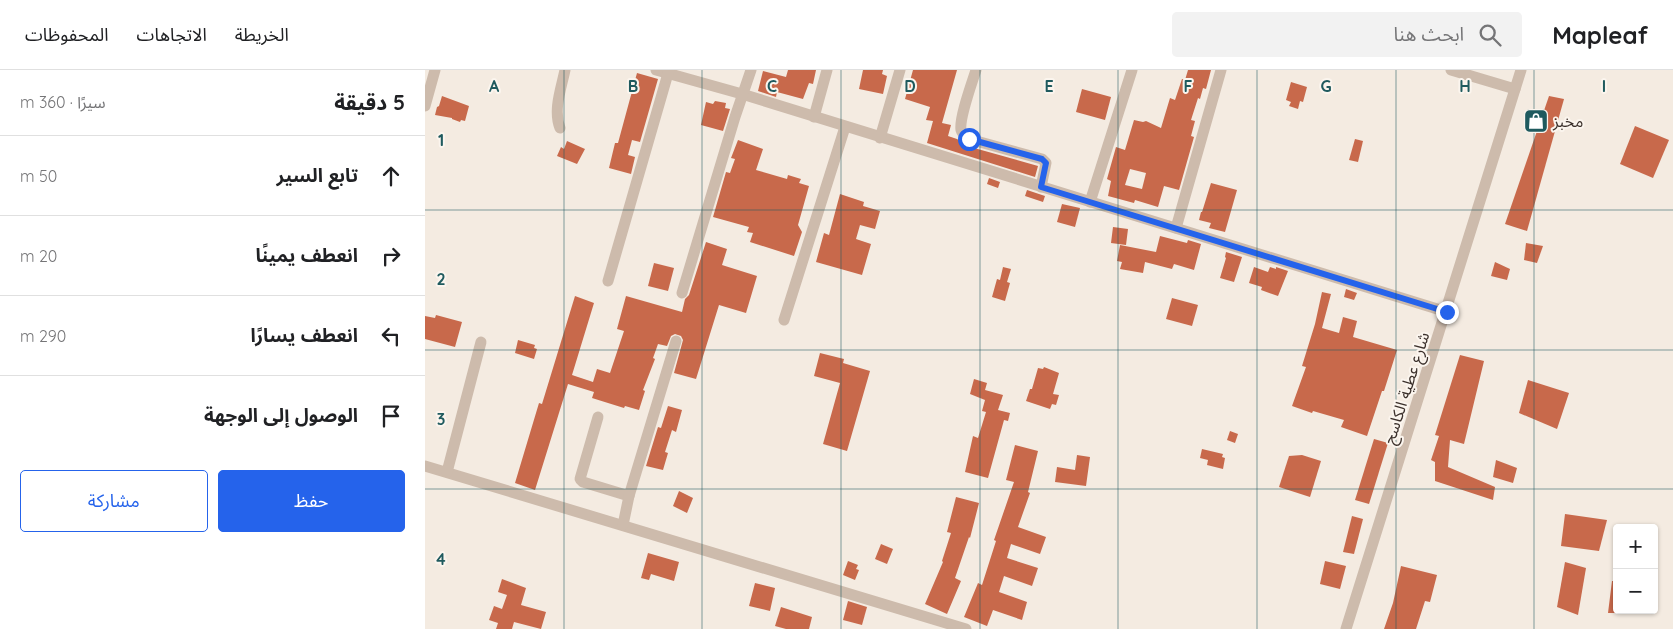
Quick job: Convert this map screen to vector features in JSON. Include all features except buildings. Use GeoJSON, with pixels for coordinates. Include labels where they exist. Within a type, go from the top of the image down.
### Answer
{"type":"FeatureCollection","features":[{"type":"Feature","properties":{"kind":"street"},"geometry":{"type":"LineString","coordinates":[[425,104],[435,70]]}},
{"type":"Feature","properties":{"kind":"street"},"geometry":{"type":"LineString","coordinates":[[559,128],[557,109],[565,70]]}},
{"type":"Feature","properties":{"kind":"street"},"geometry":{"type":"LineString","coordinates":[[656,70],[669,72],[742,94],[814,118],[1447,312]]}},
{"type":"Feature","properties":{"kind":"street"},"geometry":{"type":"LineString","coordinates":[[682,292],[751,70]]}},
{"type":"Feature","properties":{"kind":"street"},"geometry":{"type":"LineString","coordinates":[[814,118],[827,70]]}},
{"type":"Feature","properties":{"kind":"street"},"geometry":{"type":"LineString","coordinates":[[880,138],[900,70]]}},
{"type":"Feature","properties":{"kind":"street"},"geometry":{"type":"LineString","coordinates":[[976,70],[961,131],[969,139],[1042,159],[1046,163],[1041,187]]}},
{"type":"Feature","properties":{"kind":"street"},"geometry":{"type":"LineString","coordinates":[[1090,202],[1132,70]]}},
{"type":"Feature","properties":{"kind":"street"},"geometry":{"type":"LineString","coordinates":[[1176,228],[1221,70]]}},
{"type":"Feature","properties":{"kind":"street"},"geometry":{"type":"LineString","coordinates":[[1451,70],[1515,89]]}},
{"type":"Feature","properties":{"kind":"street","name":"شارع عطية الكاسح"},"geometry":{"type":"LineString","coordinates":[[1347,629],[1521,70]]}},
{"type":"Feature","properties":{"kind":"street"},"geometry":{"type":"LineString","coordinates":[[608,282],[669,72]]}},
{"type":"Feature","properties":{"kind":"street"},"geometry":{"type":"LineString","coordinates":[[784,320],[845,127]]}},
{"type":"Feature","properties":{"kind":"street"},"geometry":{"type":"LineString","coordinates":[[623,525],[629,496],[676,341]]}},
{"type":"Feature","properties":{"kind":"street"},"geometry":{"type":"LineString","coordinates":[[447,472],[481,342]]}},
{"type":"Feature","properties":{"kind":"street"},"geometry":{"type":"LineString","coordinates":[[598,417],[580,479],[583,482],[629,496]]}},
{"type":"Feature","properties":{"kind":"street"},"geometry":{"type":"LineString","coordinates":[[425,466],[966,629]]}},
{"type":"Feature","properties":{"kind":"place","name":"مخبز"},"geometry":{"type":"Point","coordinates":[1536,121]}},
{"type":"Feature","properties":{"kind":"route"},"geometry":{"type":"LineString","coordinates":[[969,139],[1042,159],[1045,161],[1046,166],[1041,187],[1447,312]]}}]}
